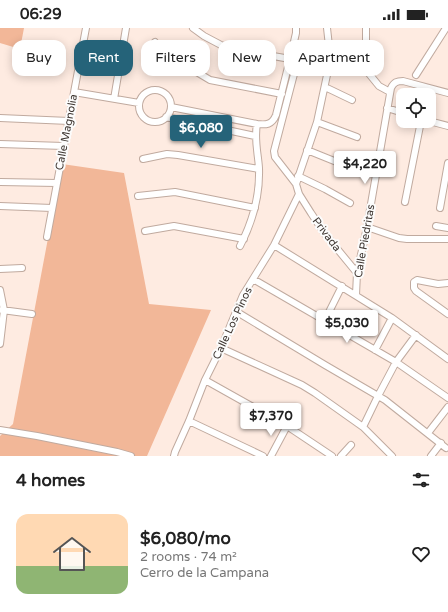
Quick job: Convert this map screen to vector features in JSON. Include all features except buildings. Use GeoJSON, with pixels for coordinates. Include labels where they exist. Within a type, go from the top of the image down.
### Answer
{"type":"FeatureCollection","features":[{"type":"Feature","properties":{"kind":"street","name":"Calle Magnolia"},"geometry":{"type":"LineString","coordinates":[[47,237],[86,28]]}},
{"type":"Feature","properties":{"kind":"street"},"geometry":{"type":"LineString","coordinates":[[114,100],[126,28]]}},
{"type":"Feature","properties":{"kind":"street"},"geometry":{"type":"LineString","coordinates":[[193,28],[221,45],[234,49],[284,58]]}},
{"type":"Feature","properties":{"kind":"street"},"geometry":{"type":"LineString","coordinates":[[294,40],[296,28]]}},
{"type":"Feature","properties":{"kind":"street"},"geometry":{"type":"LineString","coordinates":[[327,28],[328,40]]}},
{"type":"Feature","properties":{"kind":"street"},"geometry":{"type":"LineString","coordinates":[[366,28],[366,40]]}},
{"type":"Feature","properties":{"kind":"street"},"geometry":{"type":"LineString","coordinates":[[416,75],[446,28]]}},
{"type":"Feature","properties":{"kind":"street"},"geometry":{"type":"LineString","coordinates":[[203,76],[210,80],[282,94]]}},
{"type":"Feature","properties":{"kind":"street"},"geometry":{"type":"LineString","coordinates":[[171,107],[257,124],[270,124],[274,119],[286,76]]}},
{"type":"Feature","properties":{"kind":"street"},"geometry":{"type":"LineString","coordinates":[[294,76],[274,151],[275,157],[296,184]]}},
{"type":"Feature","properties":{"kind":"street"},"geometry":{"type":"LineString","coordinates":[[296,184],[317,122],[326,76]]}},
{"type":"Feature","properties":{"kind":"street"},"geometry":{"type":"LineString","coordinates":[[371,76],[379,86],[390,92]]}},
{"type":"Feature","properties":{"kind":"street","name":"Calle Piedritas"},"geometry":{"type":"LineString","coordinates":[[356,295],[357,273],[367,227],[391,88],[394,83],[403,81],[427,88]]}},
{"type":"Feature","properties":{"kind":"street"},"geometry":{"type":"LineString","coordinates":[[324,87],[352,100]]}},
{"type":"Feature","properties":{"kind":"street"},"geometry":{"type":"LineString","coordinates":[[158,90],[168,96],[171,101],[171,107],[170,113],[166,117],[161,121],[156,122],[145,118],[139,108],[139,103],[142,96],[146,92],[158,90]]}},
{"type":"Feature","properties":{"kind":"street"},"geometry":{"type":"LineString","coordinates":[[436,90],[448,93]]}},
{"type":"Feature","properties":{"kind":"street"},"geometry":{"type":"LineString","coordinates":[[74,92],[114,100],[139,103]]}},
{"type":"Feature","properties":{"kind":"street"},"geometry":{"type":"LineString","coordinates":[[387,108],[396,111]]}},
{"type":"Feature","properties":{"kind":"street"},"geometry":{"type":"LineString","coordinates":[[166,117],[255,136]]}},
{"type":"Feature","properties":{"kind":"street"},"geometry":{"type":"LineString","coordinates":[[0,118],[69,122]]}},
{"type":"Feature","properties":{"kind":"street"},"geometry":{"type":"LineString","coordinates":[[317,122],[357,137]]}},
{"type":"Feature","properties":{"kind":"street"},"geometry":{"type":"LineString","coordinates":[[436,123],[448,126]]}},
{"type":"Feature","properties":{"kind":"street"},"geometry":{"type":"LineString","coordinates":[[240,246],[250,226],[258,188],[259,169],[255,136],[257,124]]}},
{"type":"Feature","properties":{"kind":"street"},"geometry":{"type":"LineString","coordinates":[[405,202],[420,128]]}},
{"type":"Feature","properties":{"kind":"street"},"geometry":{"type":"LineString","coordinates":[[0,144],[64,146]]}},
{"type":"Feature","properties":{"kind":"street"},"geometry":{"type":"LineString","coordinates":[[307,150],[354,169]]}},
{"type":"Feature","properties":{"kind":"street"},"geometry":{"type":"LineString","coordinates":[[143,158],[167,154],[178,155],[259,169]]}},
{"type":"Feature","properties":{"kind":"street"},"geometry":{"type":"LineString","coordinates":[[440,208],[448,163]]}},
{"type":"Feature","properties":{"kind":"street"},"geometry":{"type":"LineString","coordinates":[[298,176],[350,203]]}},
{"type":"Feature","properties":{"kind":"street"},"geometry":{"type":"LineString","coordinates":[[0,182],[56,183]]}},
{"type":"Feature","properties":{"kind":"street","name":"Privada"},"geometry":{"type":"LineString","coordinates":[[296,184],[299,194],[325,234],[357,273]]}},
{"type":"Feature","properties":{"kind":"street"},"geometry":{"type":"LineString","coordinates":[[138,196],[174,192],[255,208]]}},
{"type":"Feature","properties":{"kind":"street","name":"Calle Los Pinos"},"geometry":{"type":"LineString","coordinates":[[174,456],[174,452],[243,295],[274,245],[299,194]]}},
{"type":"Feature","properties":{"kind":"street"},"geometry":{"type":"LineString","coordinates":[[0,206],[52,208]]}},
{"type":"Feature","properties":{"kind":"street"},"geometry":{"type":"LineString","coordinates":[[145,231],[174,226],[244,239]]}},
{"type":"Feature","properties":{"kind":"street"},"geometry":{"type":"LineString","coordinates":[[436,226],[448,228]]}},
{"type":"Feature","properties":{"kind":"street"},"geometry":{"type":"LineString","coordinates":[[367,227],[399,238],[448,239]]}},
{"type":"Feature","properties":{"kind":"street"},"geometry":{"type":"LineString","coordinates":[[274,245],[392,318],[448,359]]}},
{"type":"Feature","properties":{"kind":"street"},"geometry":{"type":"LineString","coordinates":[[349,263],[360,262]]}},
{"type":"Feature","properties":{"kind":"street"},"geometry":{"type":"LineString","coordinates":[[0,269],[22,268]]}},
{"type":"Feature","properties":{"kind":"street"},"geometry":{"type":"LineString","coordinates":[[253,279],[396,362],[448,398]]}},
{"type":"Feature","properties":{"kind":"street"},"geometry":{"type":"LineString","coordinates":[[448,283],[438,284],[417,280],[413,285],[416,291],[448,314]]}},
{"type":"Feature","properties":{"kind":"street"},"geometry":{"type":"LineString","coordinates":[[325,320],[342,286]]}},
{"type":"Feature","properties":{"kind":"street"},"geometry":{"type":"LineString","coordinates":[[0,290],[2,310],[0,344]]}},
{"type":"Feature","properties":{"kind":"street"},"geometry":{"type":"LineString","coordinates":[[2,310],[32,314]]}},
{"type":"Feature","properties":{"kind":"street"},"geometry":{"type":"LineString","coordinates":[[236,312],[386,400],[446,448]]}},
{"type":"Feature","properties":{"kind":"street"},"geometry":{"type":"LineString","coordinates":[[375,350],[392,318]]}},
{"type":"Feature","properties":{"kind":"street"},"geometry":{"type":"LineString","coordinates":[[363,427],[396,362],[416,335]]}},
{"type":"Feature","properties":{"kind":"street"},"geometry":{"type":"LineString","coordinates":[[221,348],[302,385],[315,393],[363,427],[392,456]]}},
{"type":"Feature","properties":{"kind":"street"},"geometry":{"type":"LineString","coordinates":[[205,380],[287,426],[332,456]]}},
{"type":"Feature","properties":{"kind":"street"},"geometry":{"type":"LineString","coordinates":[[428,433],[448,407]]}},
{"type":"Feature","properties":{"kind":"street"},"geometry":{"type":"LineString","coordinates":[[189,420],[263,456]]}},
{"type":"Feature","properties":{"kind":"street"},"geometry":{"type":"LineString","coordinates":[[271,456],[287,426]]}},
{"type":"Feature","properties":{"kind":"street"},"geometry":{"type":"LineString","coordinates":[[0,430],[37,436],[131,456]]}},
{"type":"Feature","properties":{"kind":"street"},"geometry":{"type":"LineString","coordinates":[[431,456],[441,443]]}},
{"type":"Feature","properties":{"kind":"street"},"geometry":{"type":"LineString","coordinates":[[342,456],[351,445]]}},
{"type":"Feature","properties":{"kind":"shaded area"},"geometry":{"type":"Polygon","coordinates":[[[0,28],[24,28],[22,40],[12,40],[12,47],[0,43],[0,28]]]}},
{"type":"Feature","properties":{"kind":"shaded area"},"geometry":{"type":"Polygon","coordinates":[[[62,164],[124,173],[149,304],[211,310],[147,456],[0,456],[0,436],[13,424],[62,164]]]}}]}
